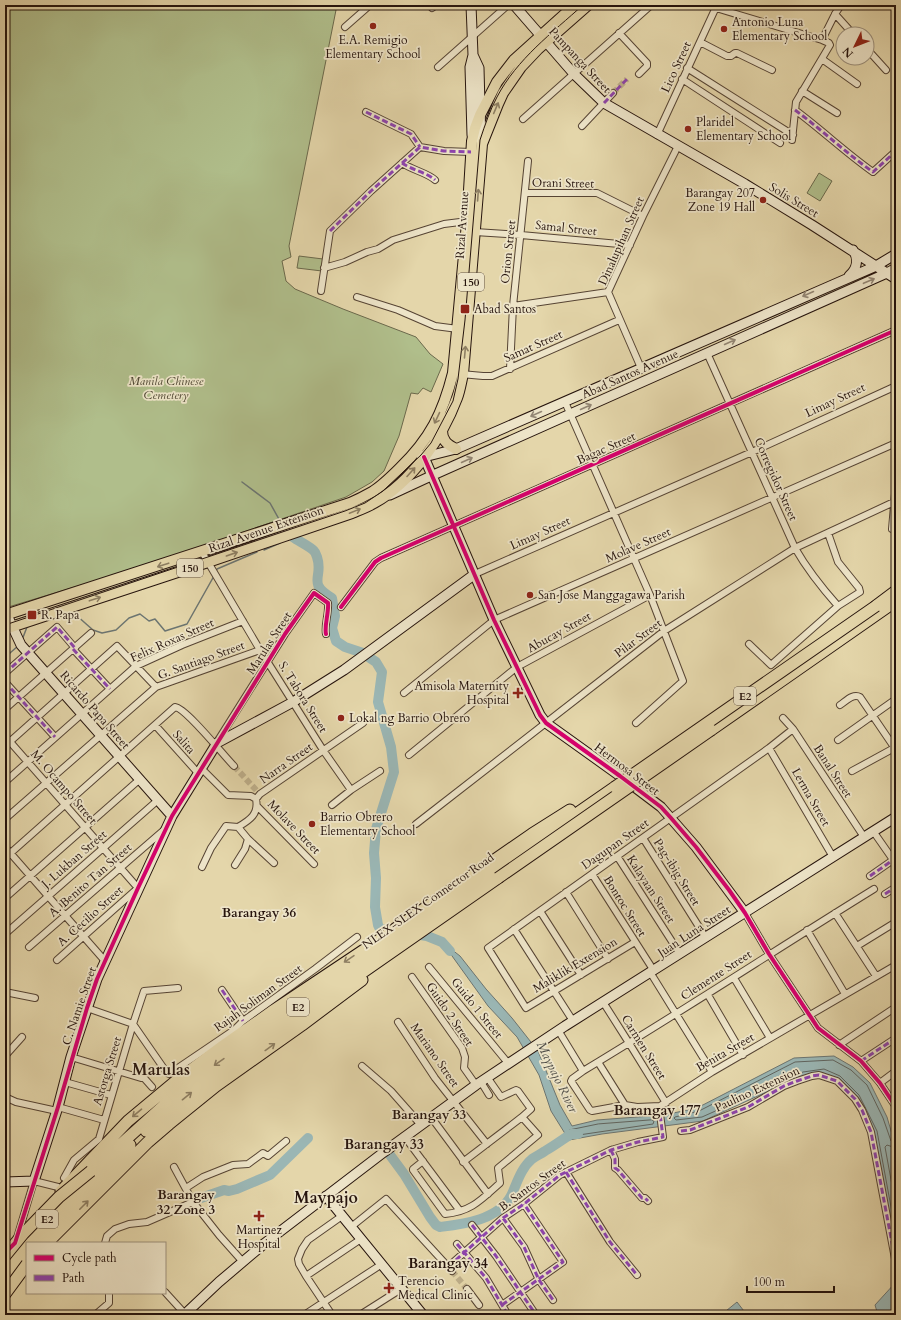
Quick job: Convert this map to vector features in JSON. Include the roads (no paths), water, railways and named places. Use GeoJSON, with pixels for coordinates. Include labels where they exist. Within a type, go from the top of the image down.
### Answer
{"type":"FeatureCollection","features":[{"type":"Feature","properties":{"kind":"highway","name":"NLEX-SLEX Connector Road"},"geometry":{"type":"LineString","coordinates":[[27,1242],[91,1171],[164,1104],[206,1070],[896,591]]}},
{"type":"Feature","properties":{"kind":"highway","name":"NLEX-SLEX Connector Road"},"geometry":{"type":"LineString","coordinates":[[38,1242],[76,1199],[141,1134],[193,1092],[269,1036],[896,602]]}},
{"type":"Feature","properties":{"kind":"highway"},"geometry":{"type":"LineString","coordinates":[[5,1263],[45,1210],[86,1164],[123,1126],[176,1081],[274,1010],[554,820],[584,802],[615,787]]}},
{"type":"Feature","properties":{"kind":"highway"},"geometry":{"type":"LineString","coordinates":[[48,1242],[148,1142],[216,1086],[350,990],[388,954]]}},
{"type":"Feature","properties":{"kind":"highway"},"geometry":{"type":"LineString","coordinates":[[5,1256],[23,1234],[59,1197],[91,1171]]}},
{"type":"Feature","properties":{"kind":"highway"},"geometry":{"type":"LineString","coordinates":[[45,1242],[76,1199]]}},
{"type":"Feature","properties":{"kind":"highway","name":"NLEX-SLEX Connector Road"},"geometry":{"type":"LineString","coordinates":[[5,1268],[26,1243]]}},
{"type":"Feature","properties":{"kind":"highway"},"geometry":{"type":"LineString","coordinates":[[5,1283],[26,1256]]}},
{"type":"Feature","properties":{"kind":"highway"},"geometry":{"type":"LineString","coordinates":[[5,1294],[26,1266]]}},
{"type":"Feature","properties":{"kind":"main road","name":"Rizal Avenue"},"geometry":{"type":"LineString","coordinates":[[374,503],[393,490],[410,474],[448,394],[453,373],[472,226],[471,152],[503,93],[543,39],[575,5]]}},
{"type":"Feature","properties":{"kind":"main road","name":"Rizal Avenue"},"geometry":{"type":"LineString","coordinates":[[372,492],[420,455],[442,431],[457,398],[463,374],[477,143],[475,128],[480,115],[497,82],[514,60],[588,5]]}},
{"type":"Feature","properties":{"kind":"main road"},"geometry":{"type":"LineString","coordinates":[[442,431],[445,442],[456,449]]}},
{"type":"Feature","properties":{"kind":"main road","name":"Rizal Avenue Extension"},"geometry":{"type":"LineString","coordinates":[[6,615],[350,503],[372,492]]}},
{"type":"Feature","properties":{"kind":"main road","name":"Rizal Avenue Extension"},"geometry":{"type":"LineString","coordinates":[[9,628],[210,566],[352,513],[374,503]]}},
{"type":"Feature","properties":{"kind":"street"},"geometry":{"type":"LineString","coordinates":[[345,27],[370,5]]}},
{"type":"Feature","properties":{"kind":"street"},"geometry":{"type":"LineString","coordinates":[[471,5],[473,55],[470,67],[477,143]]}},
{"type":"Feature","properties":{"kind":"street"},"geometry":{"type":"LineString","coordinates":[[438,67],[508,5]]}},
{"type":"Feature","properties":{"kind":"street","name":"Pampanga Street"},"geometry":{"type":"LineString","coordinates":[[514,5],[574,74],[604,103],[678,146]]}},
{"type":"Feature","properties":{"kind":"street"},"geometry":{"type":"LineString","coordinates":[[687,68],[793,138],[796,102],[830,45],[828,42],[822,40],[835,14],[842,5]]}},
{"type":"Feature","properties":{"kind":"street"},"geometry":{"type":"LineString","coordinates":[[523,119],[649,6]]}},
{"type":"Feature","properties":{"kind":"street","name":"Lico Street"},"geometry":{"type":"LineString","coordinates":[[657,135],[716,7],[822,40]]}},
{"type":"Feature","properties":{"kind":"street"},"geometry":{"type":"LineString","coordinates":[[835,14],[846,26]]}},
{"type":"Feature","properties":{"kind":"street"},"geometry":{"type":"LineString","coordinates":[[619,33],[647,63],[647,66],[639,74]]}},
{"type":"Feature","properties":{"kind":"street"},"geometry":{"type":"LineString","coordinates":[[700,42],[727,56],[737,53],[772,70]]}},
{"type":"Feature","properties":{"kind":"street"},"geometry":{"type":"LineString","coordinates":[[473,55],[479,68],[480,115]]}},
{"type":"Feature","properties":{"kind":"street"},"geometry":{"type":"LineString","coordinates":[[875,58],[886,70]]}},
{"type":"Feature","properties":{"kind":"street"},"geometry":{"type":"LineString","coordinates":[[822,59],[857,84]]}},
{"type":"Feature","properties":{"kind":"street"},"geometry":{"type":"LineString","coordinates":[[682,79],[780,143]]}},
{"type":"Feature","properties":{"kind":"street"},"geometry":{"type":"LineString","coordinates":[[802,90],[837,113]]}},
{"type":"Feature","properties":{"kind":"street"},"geometry":{"type":"LineString","coordinates":[[582,126],[613,93]]}},
{"type":"Feature","properties":{"kind":"street"},"geometry":{"type":"LineString","coordinates":[[795,110],[813,123],[847,153],[873,172],[896,151]]}},
{"type":"Feature","properties":{"kind":"street"},"geometry":{"type":"LineString","coordinates":[[366,112],[411,134],[420,147],[444,151],[471,152]]}},
{"type":"Feature","properties":{"kind":"street","name":"Dinalupihan Street"},"geometry":{"type":"LineString","coordinates":[[641,368],[608,292],[643,216],[678,146]]}},
{"type":"Feature","properties":{"kind":"street","name":"Solis Street"},"geometry":{"type":"LineString","coordinates":[[678,146],[745,184],[896,279]]}},
{"type":"Feature","properties":{"kind":"street"},"geometry":{"type":"LineString","coordinates":[[321,291],[330,231],[371,191],[420,147]]}},
{"type":"Feature","properties":{"kind":"street","name":"Orion Street"},"geometry":{"type":"LineString","coordinates":[[510,369],[513,306],[528,161]]}},
{"type":"Feature","properties":{"kind":"street"},"geometry":{"type":"LineString","coordinates":[[402,163],[418,172],[429,175],[435,180]]}},
{"type":"Feature","properties":{"kind":"street","name":"Orani Street"},"geometry":{"type":"LineString","coordinates":[[525,193],[597,192],[643,216]]}},
{"type":"Feature","properties":{"kind":"street","name":"Samal Street"},"geometry":{"type":"LineString","coordinates":[[324,268],[345,262],[378,249],[393,240],[444,224],[460,222],[472,226],[521,235],[630,245]]}},
{"type":"Feature","properties":{"kind":"street"},"geometry":{"type":"LineString","coordinates":[[844,279],[851,274],[855,268],[856,256],[852,250]]}},
{"type":"Feature","properties":{"kind":"street","name":"Abad Santos Avenue"},"geometry":{"type":"LineString","coordinates":[[420,455],[456,449],[876,266],[896,254]]}},
{"type":"Feature","properties":{"kind":"street","name":"Abad Santos Avenue"},"geometry":{"type":"LineString","coordinates":[[374,503],[431,476],[896,268]]}},
{"type":"Feature","properties":{"kind":"street"},"geometry":{"type":"LineString","coordinates":[[513,306],[608,292]]}},
{"type":"Feature","properties":{"kind":"street"},"geometry":{"type":"LineString","coordinates":[[358,297],[398,310],[435,326],[458,329]]}},
{"type":"Feature","properties":{"kind":"street","name":"Samat Street"},"geometry":{"type":"LineString","coordinates":[[453,373],[492,376],[619,320]]}},
{"type":"Feature","properties":{"kind":"street","name":"Bagac Street"},"geometry":{"type":"LineString","coordinates":[[341,606],[378,560],[896,330]]}},
{"type":"Feature","properties":{"kind":"street","name":"Corregidor Street"},"geometry":{"type":"LineString","coordinates":[[706,353],[795,548],[817,582],[838,606]]}},
{"type":"Feature","properties":{"kind":"street","name":"Limay Street"},"geometry":{"type":"LineString","coordinates":[[216,744],[293,702],[349,666],[476,574],[752,452],[896,386]]}},
{"type":"Feature","properties":{"kind":"street"},"geometry":{"type":"LineString","coordinates":[[565,402],[650,595],[683,681],[636,723]]}},
{"type":"Feature","properties":{"kind":"street","name":"Molave Street"},"geometry":{"type":"LineString","coordinates":[[404,693],[494,620],[634,560],[896,443]]}},
{"type":"Feature","properties":{"kind":"street","name":"Hermosa Street"},"geometry":{"type":"LineString","coordinates":[[420,455],[476,574],[494,620],[540,715],[546,723],[661,807],[696,847],[745,913],[769,954],[818,1028],[861,1061],[896,1105]]}},
{"type":"Feature","properties":{"kind":"street"},"geometry":{"type":"LineString","coordinates":[[892,529],[896,482]]}},
{"type":"Feature","properties":{"kind":"street","name":"Pilar Street"},"geometry":{"type":"LineString","coordinates":[[416,824],[664,631],[795,548],[894,502]]}},
{"type":"Feature","properties":{"kind":"street"},"geometry":{"type":"LineString","coordinates":[[749,644],[771,665],[838,606],[858,594],[860,590],[838,562],[828,533]]}},
{"type":"Feature","properties":{"kind":"street","name":"S. Tabora Street"},"geometry":{"type":"LineString","coordinates":[[202,552],[260,650],[323,750],[351,790]]}},
{"type":"Feature","properties":{"kind":"street","name":"Marulas Street"},"geometry":{"type":"LineString","coordinates":[[216,744],[285,634],[314,593],[328,603],[326,634]]}},
{"type":"Feature","properties":{"kind":"street","name":"Abucay Street"},"geometry":{"type":"LineString","coordinates":[[409,755],[517,667],[650,595]]}},
{"type":"Feature","properties":{"kind":"street","name":"Ricardo Papa Street"},"geometry":{"type":"LineString","coordinates":[[6,615],[9,628],[28,653],[172,816]]}},
{"type":"Feature","properties":{"kind":"street","name":"Felix Roxas Street"},"geometry":{"type":"LineString","coordinates":[[5,782],[136,666],[182,645],[244,621]]}},
{"type":"Feature","properties":{"kind":"street"},"geometry":{"type":"LineString","coordinates":[[5,673],[57,627],[74,649],[110,689]]}},
{"type":"Feature","properties":{"kind":"street"},"geometry":{"type":"LineString","coordinates":[[5,709],[91,634]]}},
{"type":"Feature","properties":{"kind":"street"},"geometry":{"type":"LineString","coordinates":[[7,744],[117,646],[156,687]]}},
{"type":"Feature","properties":{"kind":"street","name":"G. Santiago Street"},"geometry":{"type":"LineString","coordinates":[[5,819],[156,687],[260,650]]}},
{"type":"Feature","properties":{"kind":"street"},"geometry":{"type":"LineString","coordinates":[[5,682],[55,738]]}},
{"type":"Feature","properties":{"kind":"street"},"geometry":{"type":"LineString","coordinates":[[840,705],[854,696],[858,696],[874,716],[895,748],[852,771]]}},
{"type":"Feature","properties":{"kind":"street"},"geometry":{"type":"LineString","coordinates":[[838,740],[895,701]]}},
{"type":"Feature","properties":{"kind":"street"},"geometry":{"type":"LineString","coordinates":[[5,858],[173,708],[177,707],[181,709],[216,744],[234,766]]}},
{"type":"Feature","properties":{"kind":"street","name":"Banal Street"},"geometry":{"type":"LineString","coordinates":[[783,718],[793,729],[864,837]]}},
{"type":"Feature","properties":{"kind":"street","name":"Narra Street"},"geometry":{"type":"LineString","coordinates":[[238,828],[255,813],[259,792],[363,723]]}},
{"type":"Feature","properties":{"kind":"street","name":"Salita"},"geometry":{"type":"LineString","coordinates":[[155,725],[199,770],[228,795],[252,796],[256,803]]}},
{"type":"Feature","properties":{"kind":"street","name":"Dagupan Street"},"geometry":{"type":"LineString","coordinates":[[526,1008],[488,948],[769,748],[793,729]]}},
{"type":"Feature","properties":{"kind":"street","name":"M. Ocampo Street"},"geometry":{"type":"LineString","coordinates":[[5,736],[7,744],[27,762],[138,888]]}},
{"type":"Feature","properties":{"kind":"street","name":"C. Namie Street"},"geometry":{"type":"LineString","coordinates":[[5,1253],[15,1243],[57,1109],[71,1057],[97,979],[165,829],[199,770],[216,744]]}},
{"type":"Feature","properties":{"kind":"street","name":"Lerma Street"},"geometry":{"type":"LineString","coordinates":[[769,748],[833,857]]}},
{"type":"Feature","properties":{"kind":"street"},"geometry":{"type":"LineString","coordinates":[[332,805],[351,790],[380,771]]}},
{"type":"Feature","properties":{"kind":"street"},"geometry":{"type":"LineString","coordinates":[[5,898],[140,779]]}},
{"type":"Feature","properties":{"kind":"street","name":"J. Lukban Street"},"geometry":{"type":"LineString","coordinates":[[5,934],[158,800]]}},
{"type":"Feature","properties":{"kind":"street","name":"Molave Street"},"geometry":{"type":"LineString","coordinates":[[256,803],[314,864]]}},
{"type":"Feature","properties":{"kind":"street","name":"Juan Luna Street"},"geometry":{"type":"LineString","coordinates":[[185,1314],[219,1282],[326,1196],[404,1136],[481,1081],[558,1030],[896,817]]}},
{"type":"Feature","properties":{"kind":"street"},"geometry":{"type":"LineString","coordinates":[[202,867],[211,848],[226,826],[238,828],[248,840],[274,863]]}},
{"type":"Feature","properties":{"kind":"street","name":"A. Benito Tan Street"},"geometry":{"type":"LineString","coordinates":[[29,947],[165,829]]}},
{"type":"Feature","properties":{"kind":"street"},"geometry":{"type":"LineString","coordinates":[[870,876],[894,860],[873,831]]}},
{"type":"Feature","properties":{"kind":"street","name":"Pag-ibig Street"},"geometry":{"type":"LineString","coordinates":[[642,838],[706,938]]}},
{"type":"Feature","properties":{"kind":"street"},"geometry":{"type":"LineString","coordinates":[[235,865],[245,849],[248,840]]}},
{"type":"Feature","properties":{"kind":"street"},"geometry":{"type":"LineString","coordinates":[[5,847],[105,961]]}},
{"type":"Feature","properties":{"kind":"street","name":"Kalayaan Street"},"geometry":{"type":"LineString","coordinates":[[617,856],[680,954]]}},
{"type":"Feature","properties":{"kind":"street","name":"Bontoc Street"},"geometry":{"type":"LineString","coordinates":[[592,874],[712,1072]]}},
{"type":"Feature","properties":{"kind":"street"},"geometry":{"type":"LineString","coordinates":[[885,894],[896,887]]}},
{"type":"Feature","properties":{"kind":"street","name":"A. Cecilio Street"},"geometry":{"type":"LineString","coordinates":[[57,960],[138,888]]}},
{"type":"Feature","properties":{"kind":"street","name":"Clemente Street"},"geometry":{"type":"LineString","coordinates":[[570,1080],[708,995],[769,954],[874,889]]}},
{"type":"Feature","properties":{"kind":"street"},"geometry":{"type":"LineString","coordinates":[[566,892],[608,958]]}},
{"type":"Feature","properties":{"kind":"street"},"geometry":{"type":"LineString","coordinates":[[540,911],[581,975]]}},
{"type":"Feature","properties":{"kind":"street"},"geometry":{"type":"LineString","coordinates":[[835,913],[876,976]]}},
{"type":"Feature","properties":{"kind":"street"},"geometry":{"type":"LineString","coordinates":[[857,946],[896,922]]}},
{"type":"Feature","properties":{"kind":"street"},"geometry":{"type":"LineString","coordinates":[[514,929],[573,1021]]}},
{"type":"Feature","properties":{"kind":"street"},"geometry":{"type":"LineString","coordinates":[[807,930],[845,994]]}},
{"type":"Feature","properties":{"kind":"street","name":"Rajah Soliman Street"},"geometry":{"type":"LineString","coordinates":[[133,1024],[169,1074],[234,1030],[243,1021],[357,937]]}},
{"type":"Feature","properties":{"kind":"street","name":"Maliklik Extension"},"geometry":{"type":"LineString","coordinates":[[526,1008],[634,942]]}},
{"type":"Feature","properties":{"kind":"street","name":"Benita Street"},"geometry":{"type":"LineString","coordinates":[[570,1080],[592,1111],[625,1105],[638,1107],[660,1106],[712,1072],[896,965]]}},
{"type":"Feature","properties":{"kind":"street","name":"Guido 1 Street"},"geometry":{"type":"LineString","coordinates":[[429,967],[508,1063]]}},
{"type":"Feature","properties":{"kind":"street","name":"Guido 2 Street"},"geometry":{"type":"LineString","coordinates":[[412,977],[462,1048],[465,1057],[464,1068],[481,1081]]}},
{"type":"Feature","properties":{"kind":"street"},"geometry":{"type":"LineString","coordinates":[[734,978],[770,1038]]}},
{"type":"Feature","properties":{"kind":"street","name":"Astorga Street"},"geometry":{"type":"LineString","coordinates":[[64,1178],[74,1160],[98,1141],[133,1024],[145,990],[178,988]]}},
{"type":"Feature","properties":{"kind":"street"},"geometry":{"type":"LineString","coordinates":[[222,990],[243,1021]]}},
{"type":"Feature","properties":{"kind":"street"},"geometry":{"type":"LineString","coordinates":[[5,992],[35,998]]}},
{"type":"Feature","properties":{"kind":"street"},"geometry":{"type":"LineString","coordinates":[[708,995],[743,1055]]}},
{"type":"Feature","properties":{"kind":"street","name":"Carmen Street"},"geometry":{"type":"LineString","coordinates":[[603,1002],[666,1103]]}},
{"type":"Feature","properties":{"kind":"street"},"geometry":{"type":"LineString","coordinates":[[839,1045],[896,1007]]}},
{"type":"Feature","properties":{"kind":"street"},"geometry":{"type":"LineString","coordinates":[[87,1008],[133,1024]]}},
{"type":"Feature","properties":{"kind":"street","name":"Mariano Street"},"geometry":{"type":"LineString","coordinates":[[398,1022],[435,1078],[486,1144]]}},
{"type":"Feature","properties":{"kind":"street"},"geometry":{"type":"LineString","coordinates":[[558,1030],[583,1071]]}},
{"type":"Feature","properties":{"kind":"street"},"geometry":{"type":"LineString","coordinates":[[5,1056],[22,1037]]}},
{"type":"Feature","properties":{"kind":"street"},"geometry":{"type":"LineString","coordinates":[[861,1061],[896,1038]]}},
{"type":"Feature","properties":{"kind":"street"},"geometry":{"type":"LineString","coordinates":[[71,1057],[144,1078],[152,1087]]}},
{"type":"Feature","properties":{"kind":"street"},"geometry":{"type":"LineString","coordinates":[[598,1062],[625,1105]]}},
{"type":"Feature","properties":{"kind":"street"},"geometry":{"type":"LineString","coordinates":[[362,1066],[391,1091],[421,1125]]}},
{"type":"Feature","properties":{"kind":"street"},"geometry":{"type":"LineString","coordinates":[[880,1083],[896,1071]]}},
{"type":"Feature","properties":{"kind":"street","name":"Paulino Extension"},"geometry":{"type":"LineString","coordinates":[[681,1132],[690,1130],[748,1107],[784,1086],[812,1076],[823,1076],[838,1081],[855,1099],[862,1110],[871,1132],[896,1264]]}},
{"type":"Feature","properties":{"kind":"street"},"geometry":{"type":"LineString","coordinates":[[481,1081],[489,1095]]}},
{"type":"Feature","properties":{"kind":"street"},"geometry":{"type":"LineString","coordinates":[[463,1162],[531,1109],[518,1091],[516,1090],[501,1097],[481,1081]]}},
{"type":"Feature","properties":{"kind":"street"},"geometry":{"type":"LineString","coordinates":[[65,1082],[111,1095]]}},
{"type":"Feature","properties":{"kind":"street"},"geometry":{"type":"LineString","coordinates":[[5,1097],[16,1102],[57,1109],[104,1120]]}},
{"type":"Feature","properties":{"kind":"street","name":"B. Santos Street"},"geometry":{"type":"LineString","coordinates":[[351,1227],[386,1198],[450,1269],[465,1252],[504,1218],[560,1175],[611,1150],[638,1142],[663,1137],[660,1114]]}},
{"type":"Feature","properties":{"kind":"street"},"geometry":{"type":"LineString","coordinates":[[431,1117],[488,1194]]}},
{"type":"Feature","properties":{"kind":"street"},"geometry":{"type":"LineString","coordinates":[[423,1161],[413,1170],[446,1214],[472,1207],[501,1182],[498,1168],[537,1136],[537,1134],[522,1117]]}},
{"type":"Feature","properties":{"kind":"street"},"geometry":{"type":"LineString","coordinates":[[404,1136],[460,1211]]}},
{"type":"Feature","properties":{"kind":"street"},"geometry":{"type":"LineString","coordinates":[[186,1188],[203,1177],[233,1165],[248,1164],[262,1153],[268,1156],[286,1141]]}},
{"type":"Feature","properties":{"kind":"street"},"geometry":{"type":"LineString","coordinates":[[611,1150],[615,1159],[615,1168],[642,1198],[646,1198],[648,1201]]}},
{"type":"Feature","properties":{"kind":"street"},"geometry":{"type":"LineString","coordinates":[[174,1167],[193,1202],[243,1262]]}},
{"type":"Feature","properties":{"kind":"street"},"geometry":{"type":"LineString","coordinates":[[566,1172],[610,1242],[637,1275]]}},
{"type":"Feature","properties":{"kind":"street"},"geometry":{"type":"LineString","coordinates":[[5,1182],[34,1181],[58,1188]]}},
{"type":"Feature","properties":{"kind":"street"},"geometry":{"type":"LineString","coordinates":[[326,1196],[382,1264],[420,1314]]}},
{"type":"Feature","properties":{"kind":"street"},"geometry":{"type":"LineString","coordinates":[[105,1242],[107,1236],[115,1229],[130,1224],[147,1222],[193,1202]]}},
{"type":"Feature","properties":{"kind":"street"},"geometry":{"type":"LineString","coordinates":[[502,1305],[563,1262],[524,1204]]}},
{"type":"Feature","properties":{"kind":"street"},"geometry":{"type":"LineString","coordinates":[[332,1315],[299,1264],[299,1256],[308,1240],[342,1216]]}},
{"type":"Feature","properties":{"kind":"street"},"geometry":{"type":"LineString","coordinates":[[504,1218],[524,1247],[539,1280],[553,1300]]}},
{"type":"Feature","properties":{"kind":"street"},"geometry":{"type":"LineString","coordinates":[[472,1225],[536,1315]]}},
{"type":"Feature","properties":{"kind":"street"},"geometry":{"type":"LineString","coordinates":[[306,1276],[361,1239]]}},
{"type":"Feature","properties":{"kind":"street"},"geometry":{"type":"LineString","coordinates":[[457,1244],[486,1278],[508,1315]]}},
{"type":"Feature","properties":{"kind":"street"},"geometry":{"type":"LineString","coordinates":[[304,1315],[382,1264]]}},
{"type":"Feature","properties":{"kind":"street"},"geometry":{"type":"LineString","coordinates":[[360,1315],[401,1289]]}},
{"type":"Feature","properties":{"kind":"street"},"geometry":{"type":"LineString","coordinates":[[467,1289],[479,1305]]}},
{"type":"Feature","properties":{"kind":"street"},"geometry":{"type":"LineString","coordinates":[[166,1293],[185,1314]]}},
{"type":"Feature","properties":{"kind":"street"},"geometry":{"type":"LineString","coordinates":[[95,1315],[109,1304],[109,1294]]}},
{"type":"Feature","properties":{"kind":"water"},"geometry":{"type":"Polygon","coordinates":[[[442,942],[460,956],[538,1051],[560,1105],[572,1126],[597,1120],[664,1115],[697,1108],[794,1058],[834,1056],[853,1067],[870,1083],[887,1117],[896,1148],[896,1258],[873,1133],[856,1098],[824,1073],[782,1085],[703,1121],[602,1134],[569,1140],[551,1111],[539,1075],[517,1037],[488,1006],[442,942]]]}},
{"type":"Feature","properties":{"kind":"water"},"geometry":{"type":"Polygon","coordinates":[[[896,1282],[896,1315],[878,1315],[875,1305],[896,1282]]]}},
{"type":"Feature","properties":{"kind":"water"},"geometry":{"type":"Polygon","coordinates":[[[737,1302],[747,1315],[721,1315],[737,1302]]]}},
{"type":"Feature","properties":{"kind":"waterway"},"geometry":{"type":"LineString","coordinates":[[242,482],[270,503],[280,521]]}},
{"type":"Feature","properties":{"kind":"waterway","name":"Maypajo River"},"geometry":{"type":"LineString","coordinates":[[293,537],[310,548],[316,554],[319,564],[317,579],[318,584],[324,593],[332,598],[335,616],[332,628],[336,641],[345,647],[363,653]]}},
{"type":"Feature","properties":{"kind":"waterway"},"geometry":{"type":"LineString","coordinates":[[264,550],[280,543]]}},
{"type":"Feature","properties":{"kind":"waterway"},"geometry":{"type":"LineString","coordinates":[[216,572],[217,569],[257,552]]}},
{"type":"Feature","properties":{"kind":"waterway"},"geometry":{"type":"LineString","coordinates":[[70,612],[76,615],[93,630],[102,633],[116,630],[129,618],[140,614],[149,621],[155,619],[165,631],[187,624],[214,576]]}},
{"type":"Feature","properties":{"kind":"waterway"},"geometry":{"type":"LineString","coordinates":[[22,640],[27,627],[29,626]]}},
{"type":"Feature","properties":{"kind":"waterway"},"geometry":{"type":"LineString","coordinates":[[5,656],[18,646]]}},
{"type":"Feature","properties":{"kind":"waterway","name":"Maypajo River"},"geometry":{"type":"LineString","coordinates":[[367,656],[376,662],[382,672],[378,702],[391,747],[394,772],[376,829],[374,853],[376,878],[375,907],[378,925],[380,929],[427,936],[442,942],[450,951]]}},
{"type":"Feature","properties":{"kind":"waterway"},"geometry":{"type":"LineString","coordinates":[[390,1155],[404,1174],[430,1217],[436,1225],[440,1227],[470,1222],[489,1216],[498,1211],[511,1196],[522,1171],[532,1159],[571,1134],[578,1134]]}},
{"type":"Feature","properties":{"kind":"waterway"},"geometry":{"type":"LineString","coordinates":[[201,1198],[224,1190],[229,1191],[237,1189],[270,1175],[308,1138]]}},
{"type":"Feature","properties":{"kind":"tunnel"},"geometry":{"type":"LineString","coordinates":[[613,93],[627,79]]}},
{"type":"Feature","properties":{"kind":"tunnel"},"geometry":{"type":"LineString","coordinates":[[234,766],[257,791]]}},
{"type":"Feature","properties":{"kind":"tunnel"},"geometry":{"type":"LineString","coordinates":[[452,1271],[467,1289]]}},
{"type":"Feature","properties":{"kind":"tram line"},"geometry":{"type":"LineString","coordinates":[[5,625],[365,503],[383,491],[421,455],[431,443],[453,401],[458,379],[465,320],[480,140],[486,123],[492,107],[505,83],[536,47],[583,5]]}},
{"type":"Feature","properties":{"kind":"place","name":"E.A. Remigio Elementary School"},"geometry":{"type":"Point","coordinates":[373,26]}},
{"type":"Feature","properties":{"kind":"place","name":"Antonio Luna Elementary School"},"geometry":{"type":"Point","coordinates":[724,29]}},
{"type":"Feature","properties":{"kind":"place","name":"Plaridel Elementary School"},"geometry":{"type":"Point","coordinates":[688,129]}},
{"type":"Feature","properties":{"kind":"place","name":"Barangay 207 Zone 19 Hall"},"geometry":{"type":"Point","coordinates":[763,200]}},
{"type":"Feature","properties":{"kind":"place","name":"Abad Santos"},"geometry":{"type":"Point","coordinates":[465,309]}},
{"type":"Feature","properties":{"kind":"place","name":"San Jose Manggagawa Parish"},"geometry":{"type":"Point","coordinates":[530,595]}},
{"type":"Feature","properties":{"kind":"place","name":"R. Papa"},"geometry":{"type":"Point","coordinates":[32,615]}},
{"type":"Feature","properties":{"kind":"place","name":"Amisola Maternity Hospital"},"geometry":{"type":"Point","coordinates":[518,693]}},
{"type":"Feature","properties":{"kind":"place","name":"Lokal ng Barrio Obrero"},"geometry":{"type":"Point","coordinates":[341,718]}},
{"type":"Feature","properties":{"kind":"place","name":"Barrio Obrero Elementary School"},"geometry":{"type":"Point","coordinates":[312,824]}},
{"type":"Feature","properties":{"kind":"place","name":"Martinez Hospital"},"geometry":{"type":"Point","coordinates":[259,1216]}},
{"type":"Feature","properties":{"kind":"place","name":"Terencio Medical Clinic"},"geometry":{"type":"Point","coordinates":[389,1288]}},
{"type":"Feature","properties":{"kind":"district","name":"Barangay 36"},"geometry":{"type":"Point","coordinates":[259,913]}},
{"type":"Feature","properties":{"kind":"district","name":"Marulas"},"geometry":{"type":"Point","coordinates":[161,1070]}},
{"type":"Feature","properties":{"kind":"district","name":"Barangay 177"},"geometry":{"type":"Point","coordinates":[657,1110]}},
{"type":"Feature","properties":{"kind":"district","name":"Barangay 33"},"geometry":{"type":"Point","coordinates":[429,1115]}},
{"type":"Feature","properties":{"kind":"district","name":"Barangay 33"},"geometry":{"type":"Point","coordinates":[384,1144]}},
{"type":"Feature","properties":{"kind":"district","name":"Maypajo"},"geometry":{"type":"Point","coordinates":[326,1198]}},
{"type":"Feature","properties":{"kind":"district","name":"Barangay 32 Zone 3"},"geometry":{"type":"Point","coordinates":[186,1202]}},
{"type":"Feature","properties":{"kind":"district","name":"Barangay 34"},"geometry":{"type":"Point","coordinates":[448,1263]}},
{"type":"Feature","properties":{"kind":"park label","name":"Manila Chinese Cemetery"},"geometry":{"type":"Point","coordinates":[166,388]}}]}
